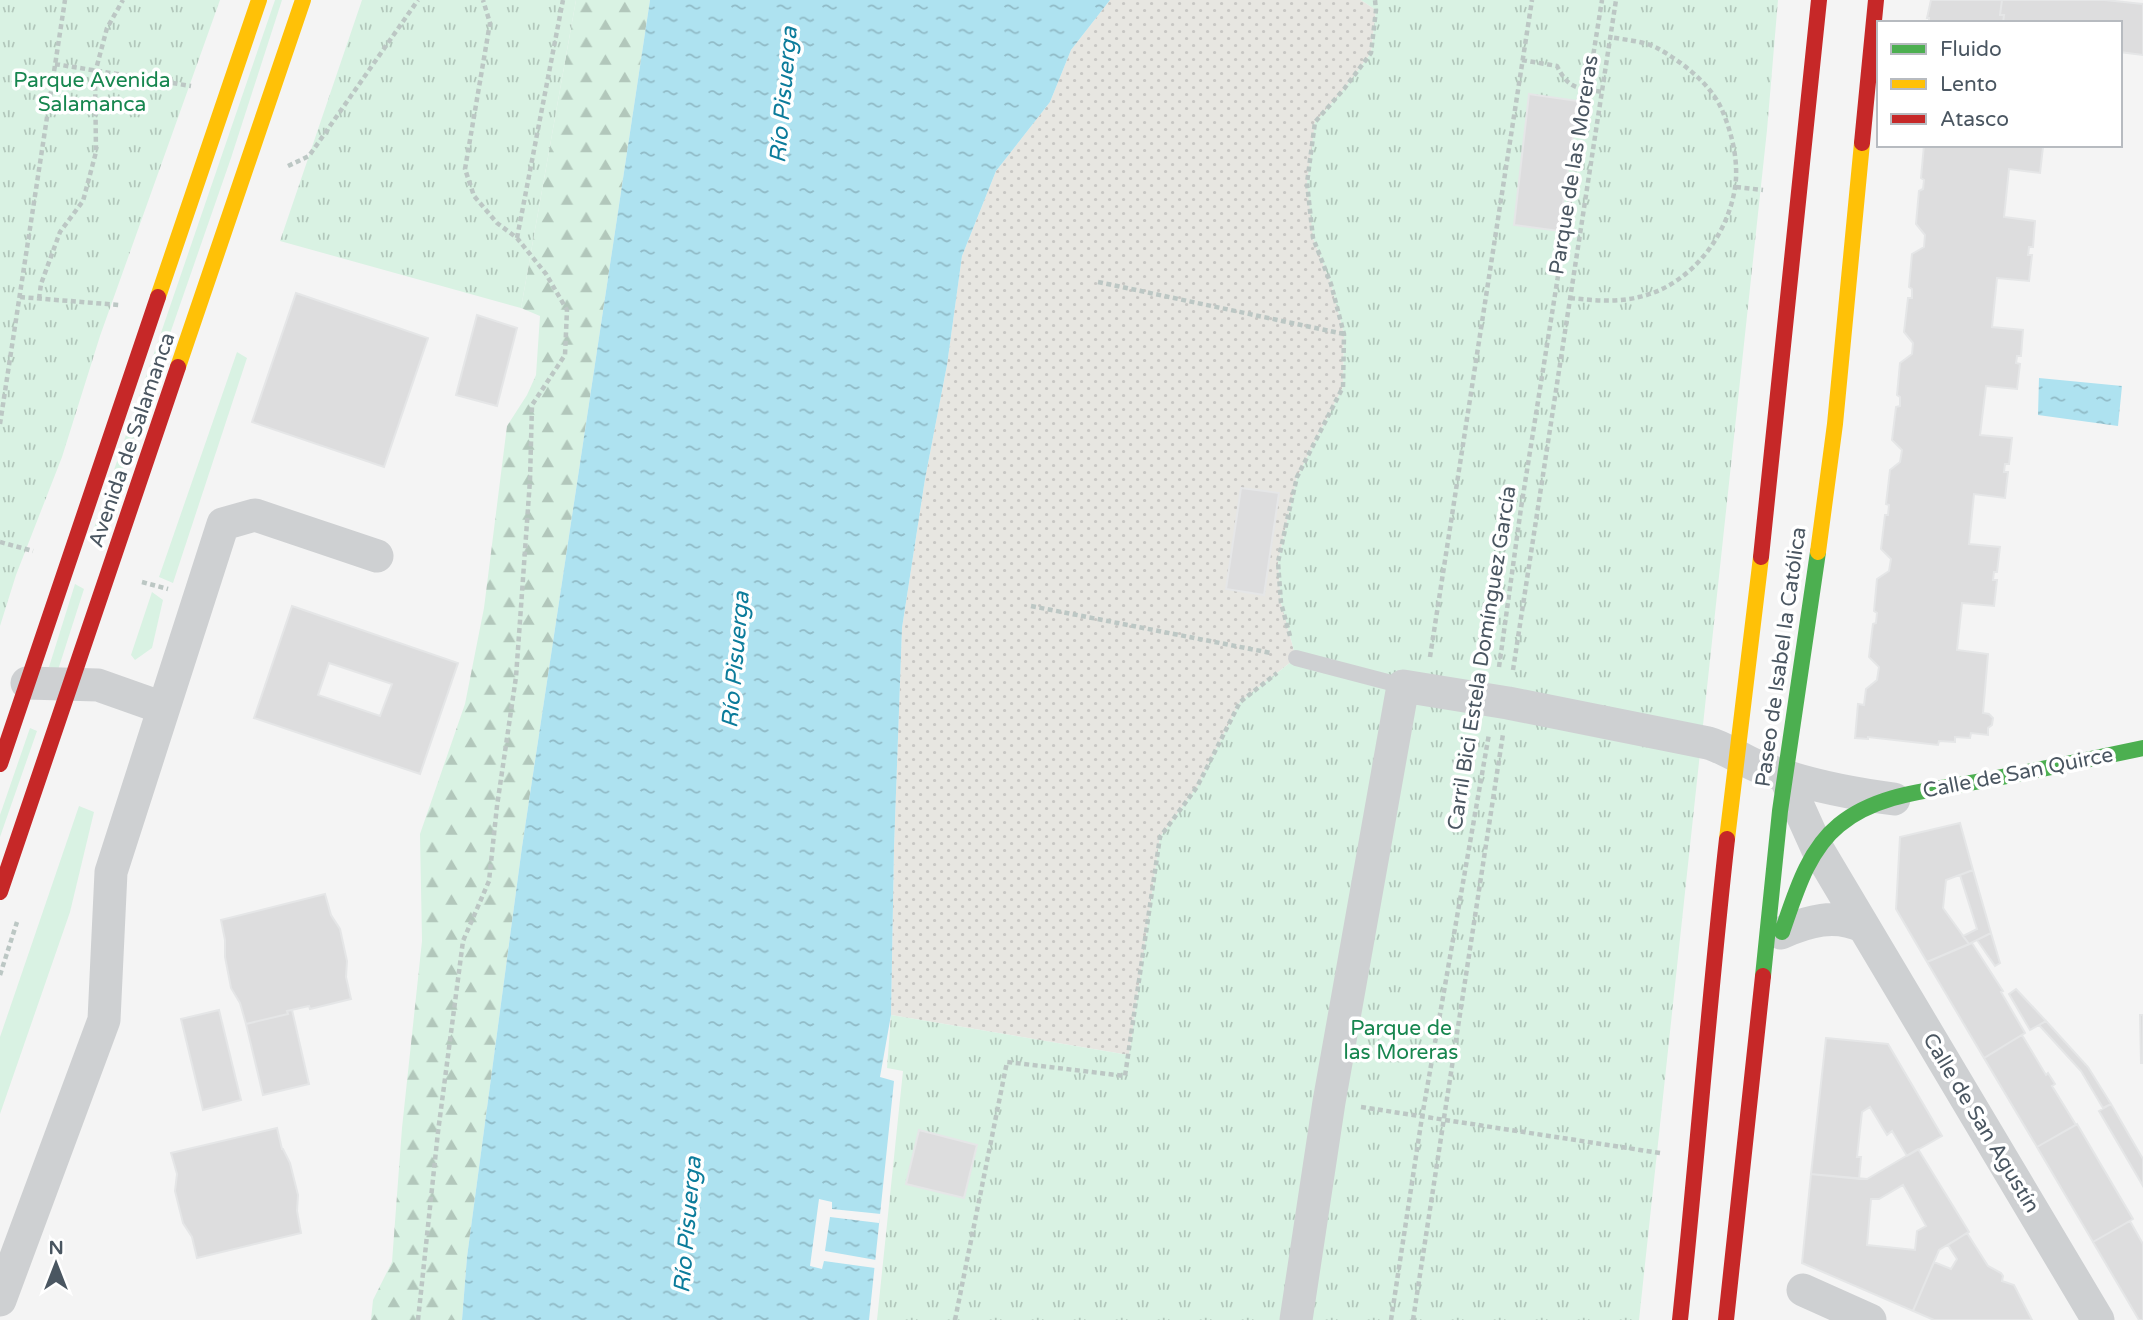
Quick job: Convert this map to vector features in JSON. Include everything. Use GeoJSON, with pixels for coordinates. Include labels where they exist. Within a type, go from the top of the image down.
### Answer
{"type":"FeatureCollection","features":[{"type":"Feature","properties":{"kind":"main road","name":"Avenida de Salamanca"},"geometry":{"type":"LineString","coordinates":[[0,764],[259,0]]}},
{"type":"Feature","properties":{"kind":"main road","name":"Avenida de Salamanca"},"geometry":{"type":"LineString","coordinates":[[0,892],[303,0]]}},
{"type":"Feature","properties":{"kind":"main road","name":"Paseo de Isabel la Católica"},"geometry":{"type":"LineString","coordinates":[[1680,1320],[1713,960],[1755,612],[1819,0]]}},
{"type":"Feature","properties":{"kind":"main road","name":"Paseo de Isabel la Católica"},"geometry":{"type":"LineString","coordinates":[[1726,1320],[1785,777],[1835,424],[1876,0]]}},
{"type":"Feature","properties":{"kind":"main road","name":"Calle de San Quirce"},"geometry":{"type":"LineString","coordinates":[[1764,976],[1817,848],[1839,825],[1860,812],[1894,799],[2143,748]]}},
{"type":"Feature","properties":{"kind":"street"},"geometry":{"type":"LineString","coordinates":[[0,1300],[104,1020],[111,872],[223,524],[255,515],[377,556]]}},
{"type":"Feature","properties":{"kind":"street"},"geometry":{"type":"LineString","coordinates":[[27,683],[98,685],[163,708]]}},
{"type":"Feature","properties":{"kind":"street"},"geometry":{"type":"LineString","coordinates":[[1296,1320],[1329,1102],[1414,687]]}},
{"type":"Feature","properties":{"kind":"street","name":"Calle de San Quirce"},"geometry":{"type":"LineString","coordinates":[[1414,687],[1708,743],[1724,747],[1753,765],[1785,777],[1850,794],[1894,799]]}},
{"type":"Feature","properties":{"kind":"street","name":"Calle de San Agustín"},"geometry":{"type":"LineString","coordinates":[[1785,777],[1817,848],[2098,1320]]}},
{"type":"Feature","properties":{"kind":"street"},"geometry":{"type":"LineString","coordinates":[[1781,933],[1820,920],[1833,919],[1864,927]]}},
{"type":"Feature","properties":{"kind":"street"},"geometry":{"type":"LineString","coordinates":[[1803,1290],[1870,1320]]}},
{"type":"Feature","properties":{"kind":"lane"},"geometry":{"type":"LineString","coordinates":[[1296,658],[1414,687]]}},
{"type":"Feature","properties":{"kind":"path"},"geometry":{"type":"LineString","coordinates":[[0,424],[65,0]]}},
{"type":"Feature","properties":{"kind":"path"},"geometry":{"type":"LineString","coordinates":[[39,299],[41,284],[60,232],[83,201],[96,152],[96,71],[107,28],[123,0]]}},
{"type":"Feature","properties":{"kind":"path"},"geometry":{"type":"LineString","coordinates":[[288,166],[309,156],[418,0]]}},
{"type":"Feature","properties":{"kind":"path"},"geometry":{"type":"LineString","coordinates":[[418,1320],[438,1132],[463,941],[489,881],[516,677],[530,480],[532,405],[565,355],[568,310],[546,274],[517,237],[497,223],[474,196],[465,169],[490,23],[482,0]]}},
{"type":"Feature","properties":{"kind":"path"},"geometry":{"type":"LineString","coordinates":[[517,237],[563,0]]}},
{"type":"Feature","properties":{"kind":"path"},"geometry":{"type":"LineString","coordinates":[[1296,658],[1281,603],[1278,562],[1297,477],[1343,387],[1344,334],[1331,284],[1313,238],[1307,183],[1315,122],[1371,53],[1375,0]]}},
{"type":"Feature","properties":{"kind":"path"},"geometry":{"type":"LineString","coordinates":[[1414,687],[1532,0]]}},
{"type":"Feature","properties":{"kind":"path","name":"Carril Bici Estela Domínguez García"},"geometry":{"type":"LineString","coordinates":[[1391,1320],[1422,1117],[1501,702],[1521,508],[1602,0]]}},
{"type":"Feature","properties":{"kind":"path","name":"Parque de las Moreras"},"geometry":{"type":"LineString","coordinates":[[1413,1320],[1445,1121],[1501,702],[1570,298],[1616,0]]}},
{"type":"Feature","properties":{"kind":"path","name":"Parque de las Moreras"},"geometry":{"type":"LineString","coordinates":[[1570,298],[1611,302],[1640,297],[1665,287],[1688,272],[1708,252],[1724,226],[1736,187],[1735,146],[1721,107],[1693,72],[1655,47],[1610,37]]}},
{"type":"Feature","properties":{"kind":"path"},"geometry":{"type":"LineString","coordinates":[[1522,60],[1557,66],[1564,80],[1574,88],[1603,92]]}},
{"type":"Feature","properties":{"kind":"path"},"geometry":{"type":"LineString","coordinates":[[54,64],[199,88]]}},
{"type":"Feature","properties":{"kind":"path"},"geometry":{"type":"LineString","coordinates":[[1736,187],[1773,191]]}},
{"type":"Feature","properties":{"kind":"path"},"geometry":{"type":"LineString","coordinates":[[1098,282],[1344,334]]}},
{"type":"Feature","properties":{"kind":"path"},"geometry":{"type":"LineString","coordinates":[[20,297],[127,306]]}},
{"type":"Feature","properties":{"kind":"path"},"geometry":{"type":"LineString","coordinates":[[1031,606],[1296,658]]}},
{"type":"Feature","properties":{"kind":"path"},"geometry":{"type":"LineString","coordinates":[[955,1320],[1007,1062],[1125,1076],[1160,837],[1197,787],[1240,702],[1296,658]]}},
{"type":"Feature","properties":{"kind":"path"},"geometry":{"type":"LineString","coordinates":[[1329,1102],[1667,1154]]}},
{"type":"Feature","properties":{"kind":"green space","name":"Parque Avenida Salamanca"},"geometry":{"type":"Polygon","coordinates":[[[0,0],[220,0],[100,336],[62,457],[16,575],[0,626],[0,0]]]}},
{"type":"Feature","properties":{"kind":"green space"},"geometry":{"type":"Polygon","coordinates":[[[275,0],[282,0],[231,158],[98,541],[90,540],[275,0]]]}},
{"type":"Feature","properties":{"kind":"green space"},"geometry":{"type":"Polygon","coordinates":[[[362,0],[576,0],[521,308],[280,241],[362,0]]]}},
{"type":"Feature","properties":{"kind":"green space"},"geometry":{"type":"Polygon","coordinates":[[[576,0],[650,0],[522,847],[467,1257],[462,1320],[371,1320],[373,1300],[392,1262],[402,1128],[422,941],[420,834],[465,704],[484,608],[507,426],[536,375],[540,316],[521,308],[576,0]]]}},
{"type":"Feature","properties":{"kind":"green space","name":"Parque de las Moreras"},"geometry":{"type":"Polygon","coordinates":[[[1361,0],[1778,0],[1767,130],[1639,1320],[877,1320],[903,1071],[887,1068],[891,1015],[1129,1055],[1160,837],[1197,787],[1240,702],[1296,658],[1281,603],[1278,562],[1297,477],[1343,387],[1344,334],[1331,284],[1313,238],[1307,183],[1315,122],[1371,53],[1376,10],[1361,0]]]}},
{"type":"Feature","properties":{"kind":"green space"},"geometry":{"type":"Polygon","coordinates":[[[237,352],[247,358],[173,583],[159,577],[237,352]]]}},
{"type":"Feature","properties":{"kind":"green space"},"geometry":{"type":"Polygon","coordinates":[[[75,584],[84,589],[58,670],[49,667],[75,584]]]}},
{"type":"Feature","properties":{"kind":"green space"},"geometry":{"type":"Polygon","coordinates":[[[152,592],[163,600],[152,648],[135,660],[131,655],[152,592]]]}},
{"type":"Feature","properties":{"kind":"green space"},"geometry":{"type":"Polygon","coordinates":[[[30,728],[37,731],[0,837],[0,815],[30,728]]]}},
{"type":"Feature","properties":{"kind":"green space"},"geometry":{"type":"Polygon","coordinates":[[[79,806],[94,812],[70,912],[0,1114],[0,1037],[79,806]]]}},
{"type":"Feature","properties":{"kind":"sand"},"geometry":{"type":"Polygon","coordinates":[[[1110,0],[1361,0],[1376,10],[1371,53],[1315,122],[1313,238],[1331,284],[1344,334],[1343,387],[1297,477],[1278,562],[1281,603],[1296,658],[1240,702],[1197,787],[1160,837],[1129,1055],[891,1015],[902,628],[925,479],[947,365],[962,256],[996,171],[1050,102],[1071,50],[1110,0]]]}},
{"type":"Feature","properties":{"kind":"water","name":"Río Pisuerga"},"geometry":{"type":"Polygon","coordinates":[[[650,0],[1110,0],[1071,50],[1050,102],[996,171],[962,256],[947,365],[925,479],[902,628],[891,1015],[880,1077],[894,1081],[869,1320],[462,1320],[467,1257],[522,847],[650,0]]]}},
{"type":"Feature","properties":{"kind":"water"},"geometry":{"type":"Polygon","coordinates":[[[2039,378],[2122,386],[2118,426],[2038,415],[2039,378]]]}},
{"type":"Feature","properties":{"kind":"pier"},"geometry":{"type":"Polygon","coordinates":[[[819,1199],[832,1202],[832,1209],[881,1214],[879,1223],[830,1217],[825,1251],[876,1260],[875,1268],[824,1261],[822,1269],[810,1266],[819,1199]]]}},
{"type":"Feature","properties":{"kind":"building"},"geometry":{"type":"Polygon","coordinates":[[[1931,0],[2002,0],[2000,15],[2004,15],[2003,21],[1929,21],[1927,18],[1931,0]]]}},
{"type":"Feature","properties":{"kind":"building"},"geometry":{"type":"Polygon","coordinates":[[[2002,0],[2105,0],[2143,4],[2143,55],[2122,52],[2122,21],[2003,21],[2004,15],[2000,15],[2002,0]]]}},
{"type":"Feature","properties":{"kind":"building"},"geometry":{"type":"Polygon","coordinates":[[[1529,94],[1578,101],[1559,231],[1514,225],[1529,94]]]}},
{"type":"Feature","properties":{"kind":"building"},"geometry":{"type":"Polygon","coordinates":[[[1924,147],[2043,147],[2040,173],[2009,169],[2004,217],[2035,221],[2033,247],[2029,247],[2028,255],[2032,255],[2029,281],[1997,278],[1992,327],[2023,330],[2021,356],[2017,356],[2016,363],[2020,364],[2017,389],[1986,386],[1980,435],[2012,438],[2009,464],[2005,464],[2004,472],[2008,472],[2005,498],[1974,494],[1969,544],[2000,547],[1997,572],[1994,572],[1993,580],[1997,580],[1994,606],[1962,603],[1957,650],[1988,654],[1983,713],[1993,718],[1992,725],[1988,728],[1988,735],[1971,733],[1970,738],[1955,737],[1955,742],[1939,741],[1938,745],[1855,738],[1858,704],[1864,705],[1866,689],[1877,680],[1879,667],[1869,657],[1873,624],[1876,623],[1877,613],[1874,611],[1877,579],[1889,571],[1891,559],[1881,549],[1885,515],[1888,515],[1889,505],[1886,504],[1890,470],[1900,462],[1902,450],[1892,440],[1896,407],[1900,406],[1900,397],[1897,395],[1900,363],[1912,354],[1913,343],[1904,332],[1908,298],[1912,298],[1912,289],[1909,287],[1912,254],[1924,247],[1925,235],[1916,224],[1919,191],[1923,189],[1924,180],[1921,178],[1924,147]]]}},
{"type":"Feature","properties":{"kind":"building"},"geometry":{"type":"Polygon","coordinates":[[[296,293],[428,338],[384,467],[252,422],[296,293]]]}},
{"type":"Feature","properties":{"kind":"building"},"geometry":{"type":"Polygon","coordinates":[[[477,315],[517,328],[497,406],[456,395],[477,315]]]}},
{"type":"Feature","properties":{"kind":"building"},"geometry":{"type":"Polygon","coordinates":[[[1241,488],[1279,493],[1264,595],[1226,589],[1241,488]]]}},
{"type":"Feature","properties":{"kind":"building"},"geometry":{"type":"Polygon","coordinates":[[[292,606],[458,663],[420,774],[254,718],[292,606]],[[329,663],[318,695],[380,716],[392,684],[329,663]]]}},
{"type":"Feature","properties":{"kind":"building"},"geometry":{"type":"Polygon","coordinates":[[[1960,823],[1973,870],[1946,880],[1943,908],[1969,944],[1927,962],[1896,909],[1900,837],[1960,823]]]}},
{"type":"Feature","properties":{"kind":"building"},"geometry":{"type":"Polygon","coordinates":[[[1973,870],[1991,933],[1969,944],[1963,936],[1977,929],[1960,875],[1973,870]]]}},
{"type":"Feature","properties":{"kind":"building"},"geometry":{"type":"Polygon","coordinates":[[[325,894],[331,915],[340,929],[351,999],[310,1009],[309,1006],[287,1011],[288,1014],[246,1024],[240,1003],[231,988],[221,920],[325,894]]]}},
{"type":"Feature","properties":{"kind":"building"},"geometry":{"type":"Polygon","coordinates":[[[1991,933],[2000,963],[1995,966],[1977,940],[1991,933]]]}},
{"type":"Feature","properties":{"kind":"building"},"geometry":{"type":"Polygon","coordinates":[[[1972,943],[2003,991],[2001,992],[2025,1033],[1984,1058],[1927,962],[1972,943]]]}},
{"type":"Feature","properties":{"kind":"building"},"geometry":{"type":"Polygon","coordinates":[[[2016,989],[2046,1021],[2030,1030],[2009,994],[2016,989]]]}},
{"type":"Feature","properties":{"kind":"building"},"geometry":{"type":"Polygon","coordinates":[[[219,1010],[241,1100],[203,1110],[181,1019],[219,1010]]]}},
{"type":"Feature","properties":{"kind":"building"},"geometry":{"type":"Polygon","coordinates":[[[292,1010],[309,1084],[263,1095],[246,1024],[288,1014],[287,1011],[292,1010]]]}},
{"type":"Feature","properties":{"kind":"building"},"geometry":{"type":"Polygon","coordinates":[[[2140,1015],[2143,1015],[2143,1063],[2141,1063],[2140,1015]]]}},
{"type":"Feature","properties":{"kind":"building"},"geometry":{"type":"Polygon","coordinates":[[[2046,1021],[2088,1067],[2111,1104],[2103,1108],[2081,1071],[2039,1025],[2046,1021]]]}},
{"type":"Feature","properties":{"kind":"building"},"geometry":{"type":"Polygon","coordinates":[[[2022,1035],[2046,1075],[2048,1073],[2055,1084],[2052,1086],[2076,1125],[2037,1147],[1984,1058],[2022,1035]]]}},
{"type":"Feature","properties":{"kind":"building"},"geometry":{"type":"Polygon","coordinates":[[[1826,1038],[1888,1044],[1942,1136],[1907,1156],[1892,1131],[1887,1135],[1870,1107],[1862,1112],[1857,1157],[1861,1157],[1859,1179],[1811,1174],[1826,1038]]]}},
{"type":"Feature","properties":{"kind":"building"},"geometry":{"type":"Polygon","coordinates":[[[2111,1104],[2143,1159],[2143,1186],[2099,1111],[2111,1104]]]}},
{"type":"Feature","properties":{"kind":"building"},"geometry":{"type":"Polygon","coordinates":[[[2077,1124],[2133,1219],[2093,1242],[2037,1147],[2077,1124]]]}},
{"type":"Feature","properties":{"kind":"building"},"geometry":{"type":"Polygon","coordinates":[[[277,1128],[298,1195],[297,1211],[301,1233],[197,1258],[192,1237],[183,1223],[175,1191],[177,1174],[171,1153],[277,1128]]]}},
{"type":"Feature","properties":{"kind":"building"},"geometry":{"type":"Polygon","coordinates":[[[919,1130],[977,1145],[964,1198],[906,1184],[919,1130]]]}},
{"type":"Feature","properties":{"kind":"building"},"geometry":{"type":"Polygon","coordinates":[[[1918,1149],[1969,1232],[1939,1250],[1913,1311],[1802,1263],[1811,1174],[1867,1179],[1918,1149]],[[1903,1185],[1879,1199],[1871,1199],[1867,1245],[1915,1250],[1917,1231],[1926,1226],[1903,1185]]]}},
{"type":"Feature","properties":{"kind":"building"},"geometry":{"type":"Polygon","coordinates":[[[2130,1221],[2143,1244],[2143,1320],[2139,1320],[2093,1242],[2130,1221]]]}},
{"type":"Feature","properties":{"kind":"building"},"geometry":{"type":"Polygon","coordinates":[[[1967,1233],[1988,1266],[2001,1273],[2002,1281],[2014,1285],[2032,1320],[1934,1320],[1913,1311],[1934,1262],[1951,1269],[1957,1259],[1948,1245],[1967,1233]]]}},
{"type":"Feature","properties":{"kind":"traffic: fast"},"geometry":{"type":"LineString","coordinates":[[1763,976],[1780,811],[1818,552]]}},
{"type":"Feature","properties":{"kind":"traffic: fast"},"geometry":{"type":"LineString","coordinates":[[1782,932],[1797,889],[1818,847],[1839,825],[1872,805],[1909,794],[2143,748]]}},
{"type":"Feature","properties":{"kind":"traffic: slow"},"geometry":{"type":"LineString","coordinates":[[158,297],[259,0]]}},
{"type":"Feature","properties":{"kind":"traffic: slow"},"geometry":{"type":"LineString","coordinates":[[178,367],[303,0]]}},
{"type":"Feature","properties":{"kind":"traffic: slow"},"geometry":{"type":"LineString","coordinates":[[1818,552],[1835,424],[1862,143]]}},
{"type":"Feature","properties":{"kind":"traffic: slow"},"geometry":{"type":"LineString","coordinates":[[1727,839],[1761,557]]}},
{"type":"Feature","properties":{"kind":"traffic: jam"},"geometry":{"type":"LineString","coordinates":[[1761,557],[1819,0]]}},
{"type":"Feature","properties":{"kind":"traffic: jam"},"geometry":{"type":"LineString","coordinates":[[1862,143],[1876,0]]}},
{"type":"Feature","properties":{"kind":"traffic: jam"},"geometry":{"type":"LineString","coordinates":[[0,764],[158,297]]}},
{"type":"Feature","properties":{"kind":"traffic: jam"},"geometry":{"type":"LineString","coordinates":[[0,892],[178,367]]}},
{"type":"Feature","properties":{"kind":"traffic: jam"},"geometry":{"type":"LineString","coordinates":[[1680,1320],[1727,839]]}},
{"type":"Feature","properties":{"kind":"traffic: jam"},"geometry":{"type":"LineString","coordinates":[[1726,1320],[1763,976]]}}]}
